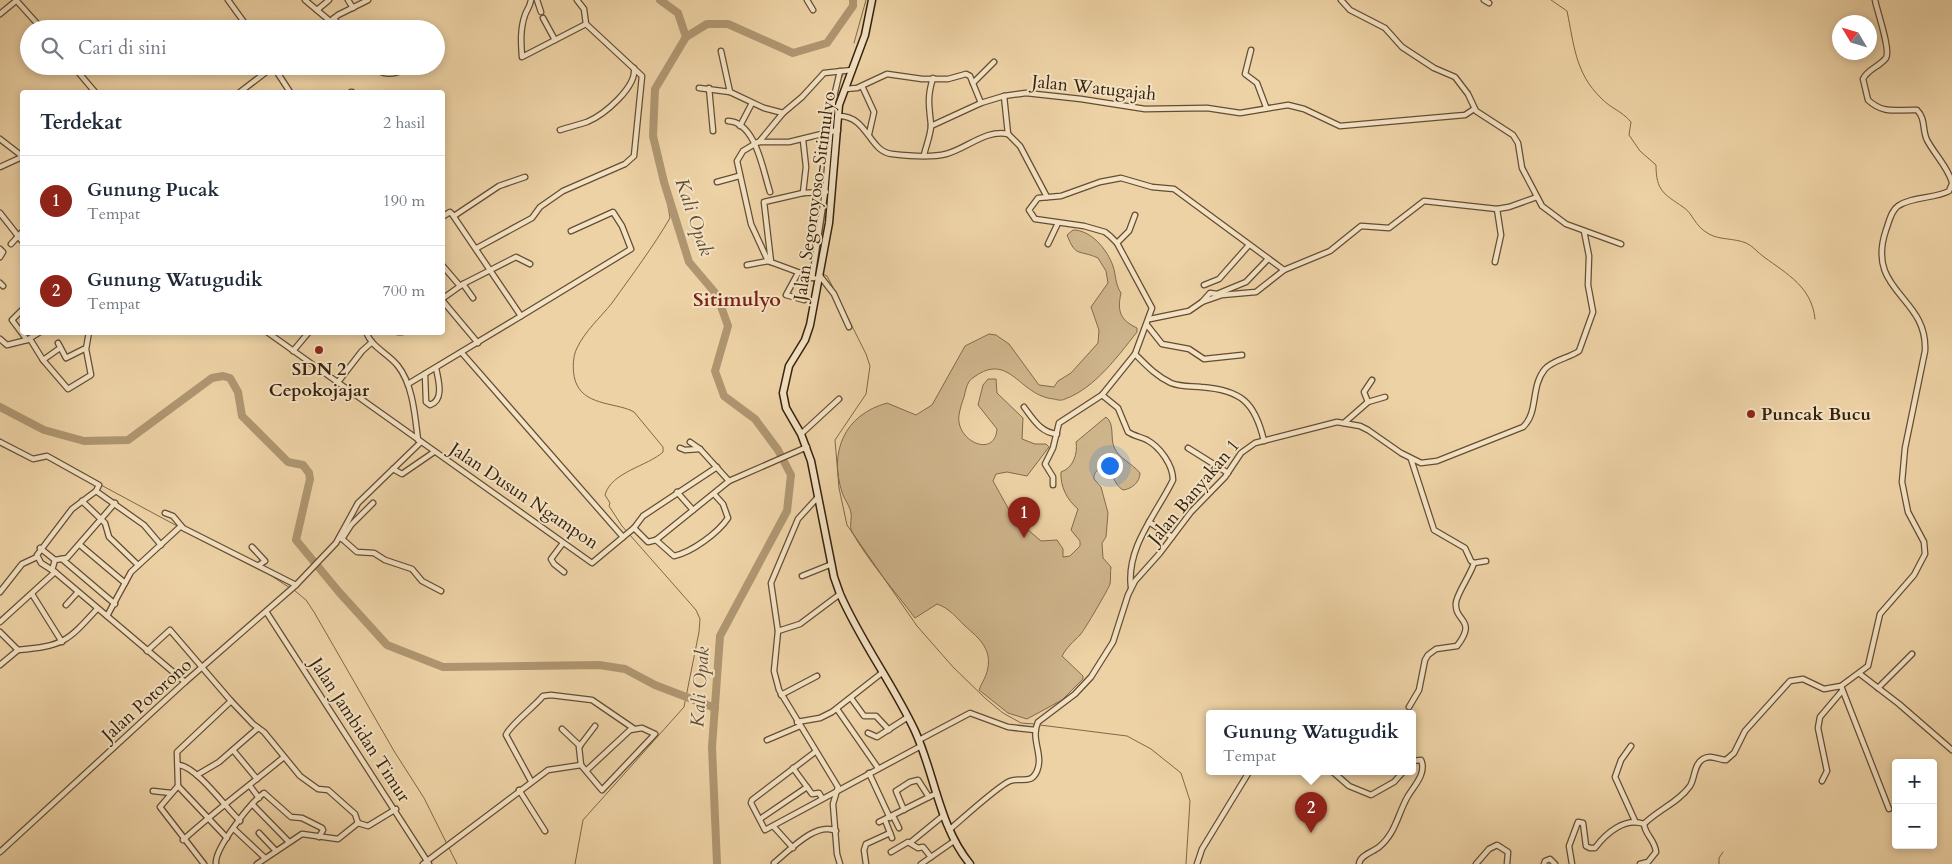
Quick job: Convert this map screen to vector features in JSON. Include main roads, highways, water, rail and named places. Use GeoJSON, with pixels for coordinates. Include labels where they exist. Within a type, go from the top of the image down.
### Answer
{"type":"FeatureCollection","features":[{"type":"Feature","properties":{"kind":"main road","name":"Jalan Segoroyoso-Sitimulyo"},"geometry":{"type":"LineString","coordinates":[[872,0],[865,35],[845,89],[834,130],[821,275],[808,332],[789,366],[783,386],[786,408],[807,447],[840,594],[908,717],[920,743],[949,830],[954,841],[970,864]]}},
{"type":"Feature","properties":{"kind":"waterway"},"geometry":{"type":"LineString","coordinates":[[660,0],[678,13],[686,37]]}},
{"type":"Feature","properties":{"kind":"waterway","name":"Kali Opak"},"geometry":{"type":"LineString","coordinates":[[717,864],[712,747],[720,636],[787,511],[791,475],[778,450],[755,419],[724,396],[715,371],[728,326],[717,295],[689,262],[664,182],[653,136],[655,89],[686,37],[707,24],[728,24],[793,53],[827,43],[853,6],[853,0]]}},
{"type":"Feature","properties":{"kind":"waterway"},"geometry":{"type":"LineString","coordinates":[[854,43],[866,0]]}},
{"type":"Feature","properties":{"kind":"waterway"},"geometry":{"type":"LineString","coordinates":[[1551,0],[1567,11],[1577,58],[1586,78],[1592,88],[1605,101],[1631,122],[1629,135],[1640,151],[1656,165],[1656,174],[1662,191],[1686,210],[1704,231],[1717,237],[1748,244],[1797,282],[1809,298],[1815,319]]}},
{"type":"Feature","properties":{"kind":"waterway"},"geometry":{"type":"LineString","coordinates":[[839,83],[843,75]]}},
{"type":"Feature","properties":{"kind":"waterway"},"geometry":{"type":"LineString","coordinates":[[834,128],[836,99]]}},
{"type":"Feature","properties":{"kind":"waterway"},"geometry":{"type":"LineString","coordinates":[[817,271],[830,174]]}},
{"type":"Feature","properties":{"kind":"waterway"},"geometry":{"type":"LineString","coordinates":[[575,864],[583,820],[684,707],[699,632],[700,619],[696,610],[622,526],[609,506],[610,503],[605,495],[614,481],[656,457],[663,452],[663,447],[634,412],[588,397],[577,385],[573,372],[574,356],[580,342],[612,303],[670,218],[664,182]]}},
{"type":"Feature","properties":{"kind":"waterway"},"geometry":{"type":"LineString","coordinates":[[823,274],[827,276],[836,293]]}},
{"type":"Feature","properties":{"kind":"waterway"},"geometry":{"type":"LineString","coordinates":[[838,298],[870,366],[866,394],[835,440],[839,488],[847,525],[917,626],[953,667],[1003,713],[1021,723],[1034,724]]}},
{"type":"Feature","properties":{"kind":"waterway"},"geometry":{"type":"LineString","coordinates":[[0,407],[44,430],[84,441],[128,440],[212,378],[223,376],[230,378],[238,392],[242,416],[288,462],[303,465],[309,473],[310,479],[296,540],[339,592],[387,645],[443,667],[599,665],[625,669],[655,685],[715,708]]}},
{"type":"Feature","properties":{"kind":"waterway"},"geometry":{"type":"LineString","coordinates":[[101,485],[179,527]]}},
{"type":"Feature","properties":{"kind":"waterway"},"geometry":{"type":"LineString","coordinates":[[264,571],[290,588]]}},
{"type":"Feature","properties":{"kind":"waterway"},"geometry":{"type":"LineString","coordinates":[[294,590],[306,600],[314,612],[394,751],[424,798],[457,864]]}},
{"type":"Feature","properties":{"kind":"waterway"},"geometry":{"type":"LineString","coordinates":[[1040,725],[1127,736],[1151,749],[1181,773],[1190,801],[1186,864]]}},
{"type":"Feature","properties":{"kind":"waterway"},"geometry":{"type":"LineString","coordinates":[[1719,864],[1719,858],[1723,852]]}},
{"type":"Feature","properties":{"kind":"place","name":"SDN 2 Cepokojajar"},"geometry":{"type":"Point","coordinates":[319,350]}},
{"type":"Feature","properties":{"kind":"place","name":"Puncak Bucu"},"geometry":{"type":"Point","coordinates":[1751,414]}},
{"type":"Feature","properties":{"kind":"place","name":"Gunung Pucak"},"geometry":{"type":"Point","coordinates":[1024,538]}},
{"type":"Feature","properties":{"kind":"place","name":"Gunung Watugudik"},"geometry":{"type":"Point","coordinates":[1311,833]}},
{"type":"Feature","properties":{"kind":"district","name":"Sitimulyo"},"geometry":{"type":"Point","coordinates":[737,299]}}]}
